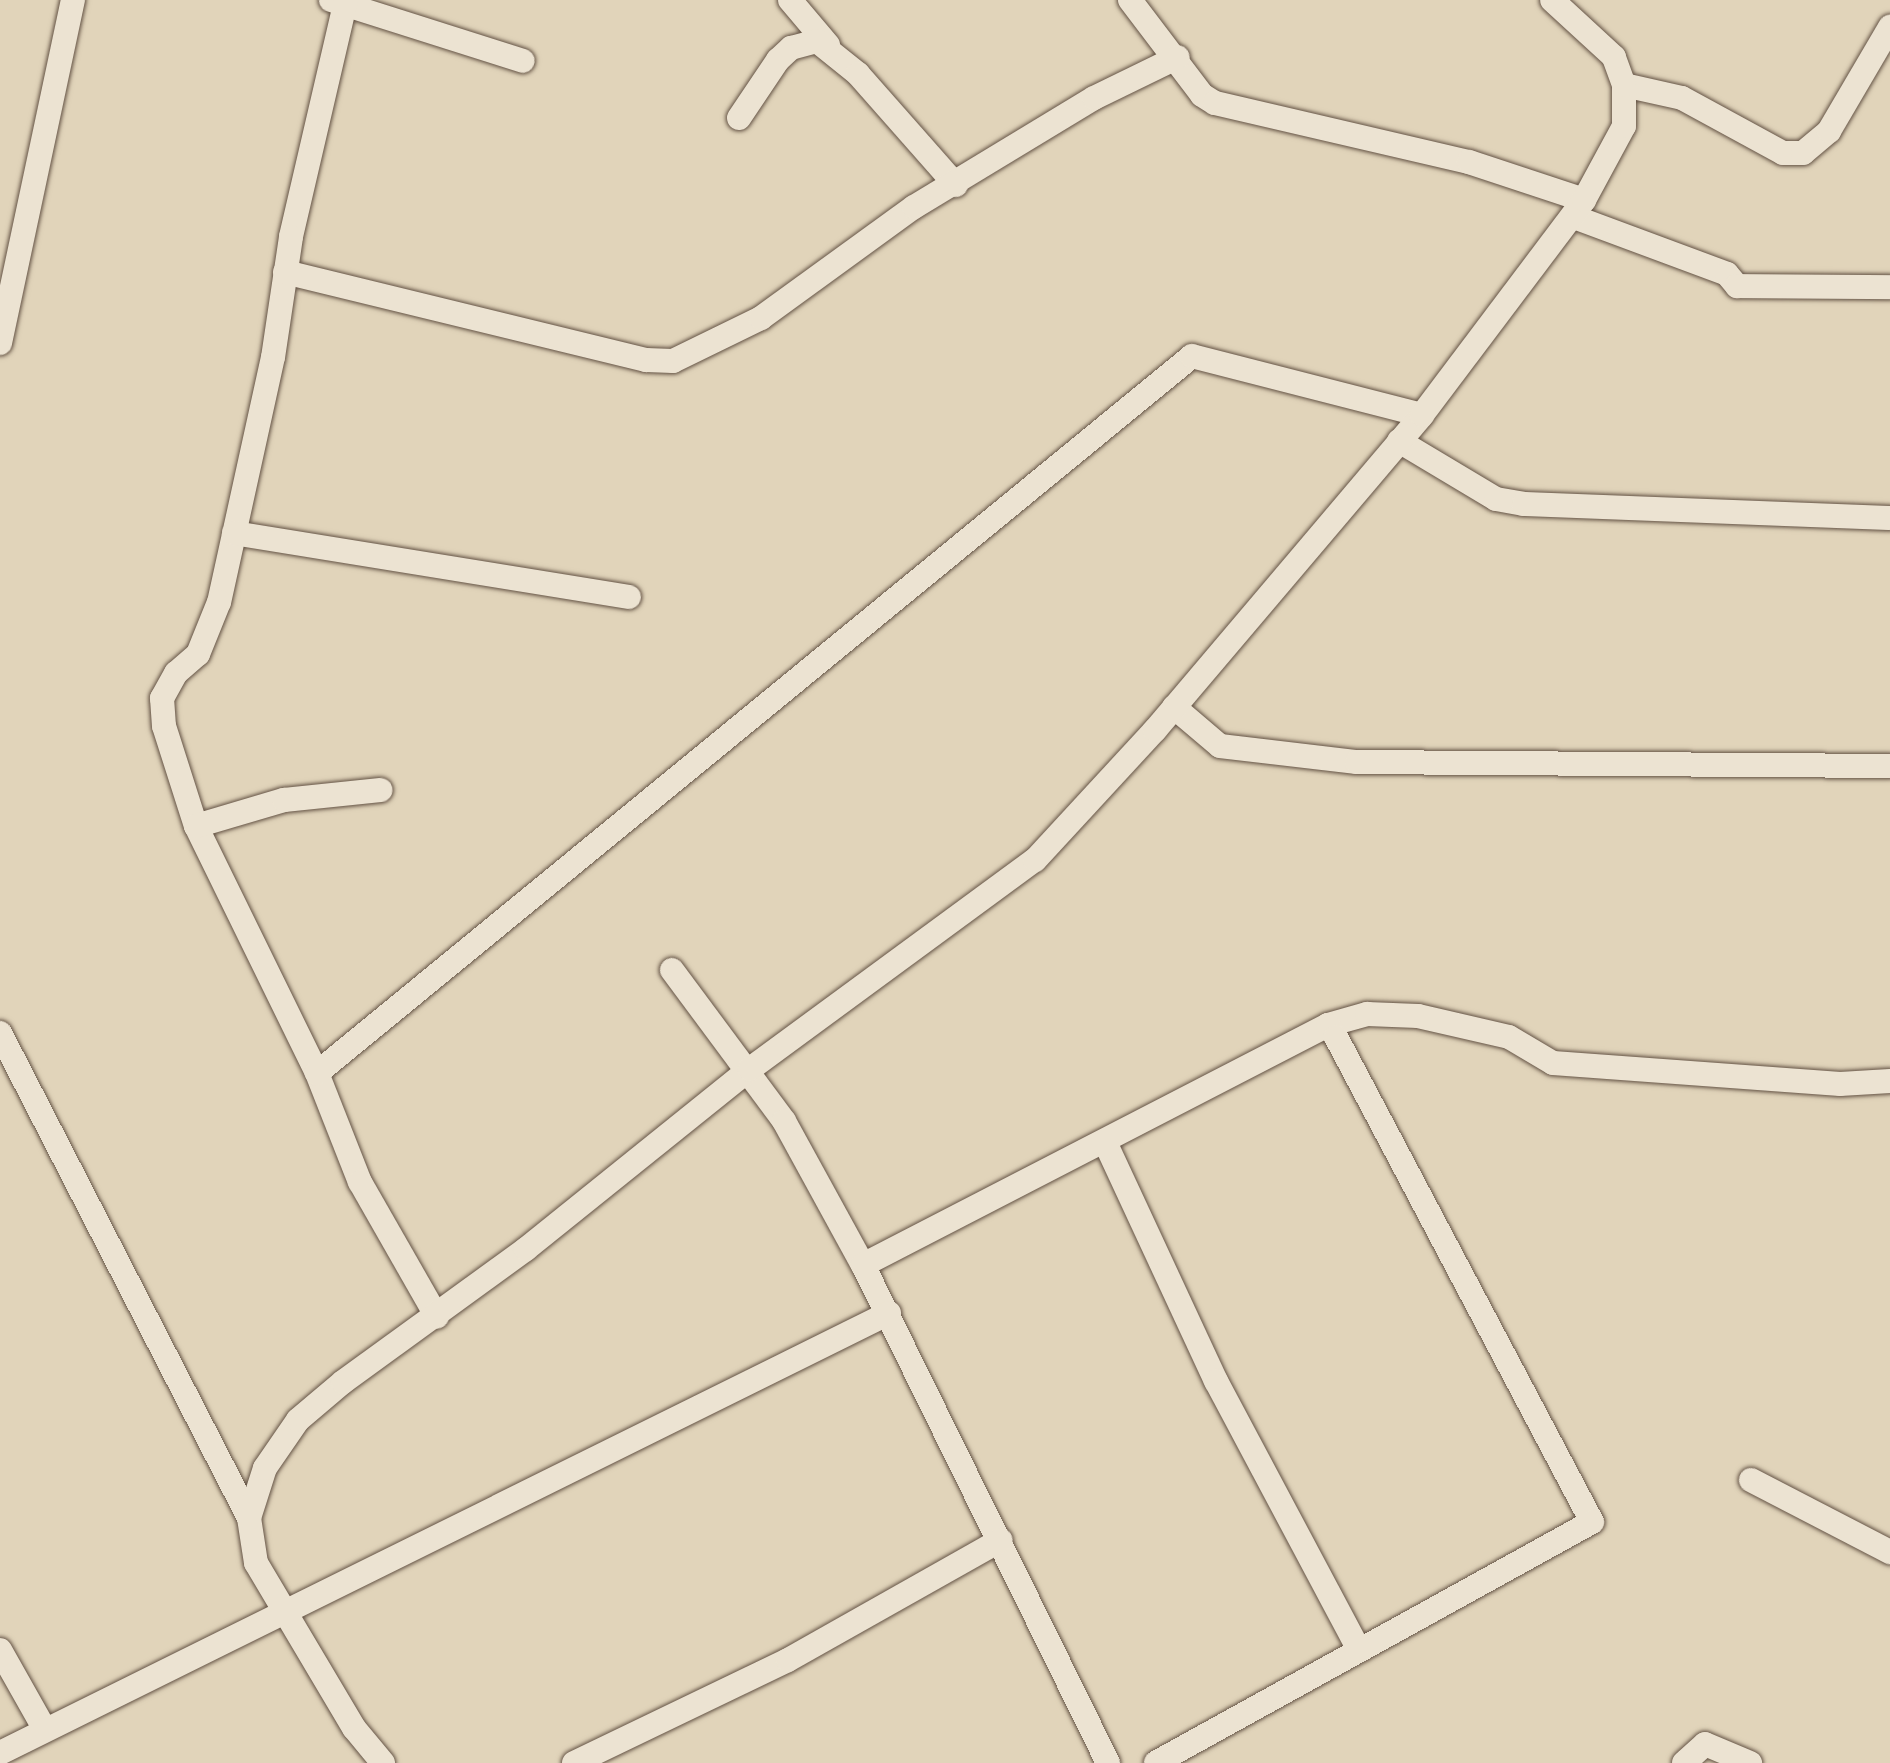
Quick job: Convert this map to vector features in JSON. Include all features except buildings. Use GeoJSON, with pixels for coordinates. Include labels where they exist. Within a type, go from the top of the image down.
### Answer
{"type":"FeatureCollection","features":[{"type":"Feature","properties":{"kind":"street"},"geometry":{"type":"LineString","coordinates":[[0,343],[73,0]]}},
{"type":"Feature","properties":{"kind":"street"},"geometry":{"type":"LineString","coordinates":[[790,0],[828,46],[956,185]]}},
{"type":"Feature","properties":{"kind":"street"},"geometry":{"type":"LineString","coordinates":[[1130,0],[1178,57],[1202,95],[1215,103],[1469,162],[1727,274],[1737,286],[1890,287]]}},
{"type":"Feature","properties":{"kind":"street"},"geometry":{"type":"LineString","coordinates":[[250,1518],[265,1468],[298,1420],[437,1317],[750,1069],[1035,860],[1174,707],[1422,415],[1579,209],[1624,126],[1624,85],[1614,57],[1552,0]]}},
{"type":"Feature","properties":{"kind":"street"},"geometry":{"type":"LineString","coordinates":[[437,1317],[360,1182],[317,1073],[196,826],[164,726],[162,698],[206,641],[234,533],[340,2],[523,61]]}},
{"type":"Feature","properties":{"kind":"street"},"geometry":{"type":"LineString","coordinates":[[1624,85],[1682,98],[1783,153],[1803,153],[1829,131],[1890,27]]}},
{"type":"Feature","properties":{"kind":"street"},"geometry":{"type":"LineString","coordinates":[[739,118],[791,48],[809,40],[828,46]]}},
{"type":"Feature","properties":{"kind":"street"},"geometry":{"type":"LineString","coordinates":[[285,272],[646,360],[673,361],[761,318],[914,207],[956,185],[1094,98],[1178,57]]}},
{"type":"Feature","properties":{"kind":"street"},"geometry":{"type":"LineString","coordinates":[[317,1073],[1192,356],[1422,415]]}},
{"type":"Feature","properties":{"kind":"street"},"geometry":{"type":"LineString","coordinates":[[1399,441],[1496,499],[1524,504],[1890,519]]}},
{"type":"Feature","properties":{"kind":"street"},"geometry":{"type":"LineString","coordinates":[[234,533],[629,597]]}},
{"type":"Feature","properties":{"kind":"street"},"geometry":{"type":"LineString","coordinates":[[1174,707],[1220,746],[1357,762],[1890,766]]}},
{"type":"Feature","properties":{"kind":"street"},"geometry":{"type":"LineString","coordinates":[[196,826],[284,800],[380,790]]}},
{"type":"Feature","properties":{"kind":"street"},"geometry":{"type":"LineString","coordinates":[[672,970],[750,1069],[863,1265],[1001,1540],[1108,1763]]}},
{"type":"Feature","properties":{"kind":"street"},"geometry":{"type":"LineString","coordinates":[[863,1265],[1328,1025],[1367,1014],[1418,1016],[1509,1037],[1553,1063],[1840,1084],[1890,1081]]}},
{"type":"Feature","properties":{"kind":"street"},"geometry":{"type":"LineString","coordinates":[[1156,1763],[1359,1650],[1586,1531],[1592,1513],[1328,1025]]}},
{"type":"Feature","properties":{"kind":"street"},"geometry":{"type":"LineString","coordinates":[[0,1033],[250,1518],[256,1563],[354,1728],[383,1763]]}},
{"type":"Feature","properties":{"kind":"street"},"geometry":{"type":"LineString","coordinates":[[1105,1142],[1216,1381],[1359,1650]]}},
{"type":"Feature","properties":{"kind":"street"},"geometry":{"type":"LineString","coordinates":[[0,1753],[44,1728],[889,1313]]}},
{"type":"Feature","properties":{"kind":"street"},"geometry":{"type":"LineString","coordinates":[[1751,1480],[1890,1552]]}},
{"type":"Feature","properties":{"kind":"street"},"geometry":{"type":"LineString","coordinates":[[574,1763],[788,1660],[1001,1540]]}},
{"type":"Feature","properties":{"kind":"street"},"geometry":{"type":"LineString","coordinates":[[0,1650],[44,1728]]}},
{"type":"Feature","properties":{"kind":"street"},"geometry":{"type":"LineString","coordinates":[[1684,1763],[1705,1744],[1750,1763]]}}]}
